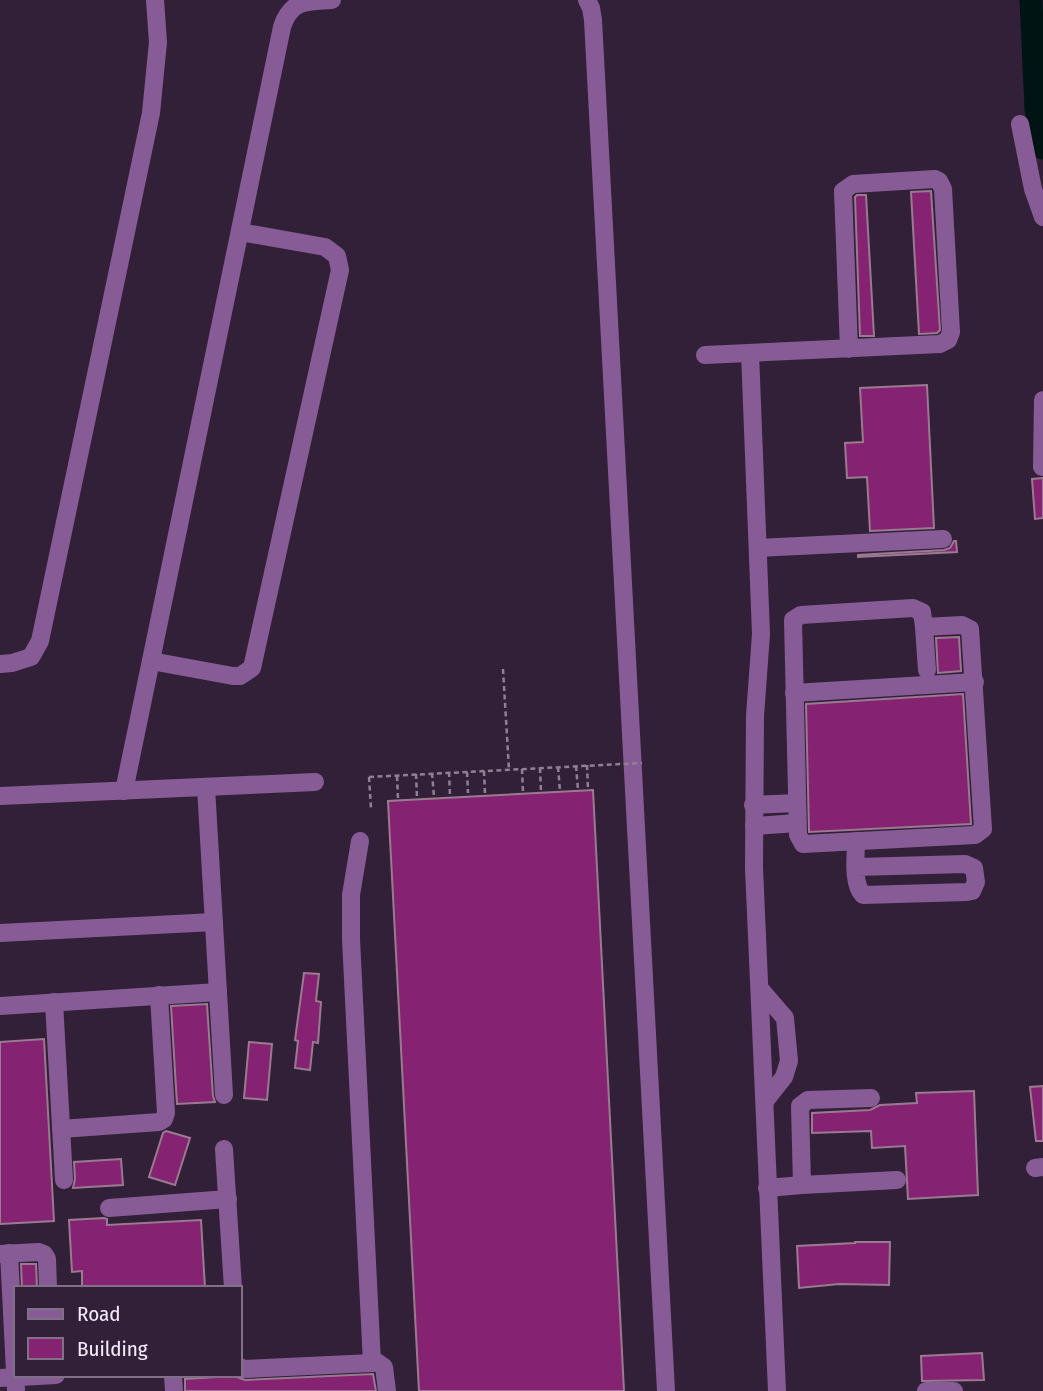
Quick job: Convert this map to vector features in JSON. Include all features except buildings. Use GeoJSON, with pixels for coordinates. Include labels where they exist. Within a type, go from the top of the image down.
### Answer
{"type":"FeatureCollection","features":[{"type":"Feature","properties":{"kind":"street"},"geometry":{"type":"LineString","coordinates":[[0,664],[31,657],[40,641],[152,113],[157,53],[155,0]]}},
{"type":"Feature","properties":{"kind":"street"},"geometry":{"type":"LineString","coordinates":[[124,791],[286,14],[302,3],[332,0]]}},
{"type":"Feature","properties":{"kind":"street"},"geometry":{"type":"LineString","coordinates":[[587,0],[593,20],[666,1391]]}},
{"type":"Feature","properties":{"kind":"street"},"geometry":{"type":"LineString","coordinates":[[1020,124],[1043,217]]}},
{"type":"Feature","properties":{"kind":"street"},"geometry":{"type":"LineString","coordinates":[[705,355],[940,344],[950,336],[943,189],[935,178],[853,184],[842,191],[849,348]]}},
{"type":"Feature","properties":{"kind":"street"},"geometry":{"type":"LineString","coordinates":[[151,662],[233,676],[247,673],[252,668],[340,270],[337,256],[325,247],[240,232]]}},
{"type":"Feature","properties":{"kind":"street"},"geometry":{"type":"LineString","coordinates":[[750,353],[761,634],[755,716],[754,868],[777,1391]]}},
{"type":"Feature","properties":{"kind":"street"},"geometry":{"type":"LineString","coordinates":[[1042,467],[1043,400]]}},
{"type":"Feature","properties":{"kind":"street"},"geometry":{"type":"LineString","coordinates":[[759,548],[943,539]]}},
{"type":"Feature","properties":{"kind":"street"},"geometry":{"type":"LineString","coordinates":[[924,627],[962,625],[970,629],[983,829],[975,835],[803,844],[798,835],[797,823],[792,625],[796,616],[913,608],[922,612],[927,670]]}},
{"type":"Feature","properties":{"kind":"street"},"geometry":{"type":"LineString","coordinates":[[794,693],[975,682]]}},
{"type":"Feature","properties":{"kind":"street"},"geometry":{"type":"LineString","coordinates":[[0,796],[315,782]]}},
{"type":"Feature","properties":{"kind":"street"},"geometry":{"type":"LineString","coordinates":[[206,787],[224,1095]]}},
{"type":"Feature","properties":{"kind":"street"},"geometry":{"type":"LineString","coordinates":[[753,805],[797,803]]}},
{"type":"Feature","properties":{"kind":"street"},"geometry":{"type":"LineString","coordinates":[[754,826],[797,823]]}},
{"type":"Feature","properties":{"kind":"street"},"geometry":{"type":"LineString","coordinates":[[360,841],[351,895],[351,939],[372,1363]]}},
{"type":"Feature","properties":{"kind":"street"},"geometry":{"type":"LineString","coordinates":[[856,841],[857,867],[859,891],[868,896],[967,892],[975,887],[976,882],[974,868],[965,864],[857,867]]}},
{"type":"Feature","properties":{"kind":"street"},"geometry":{"type":"LineString","coordinates":[[0,933],[214,922]]}},
{"type":"Feature","properties":{"kind":"street"},"geometry":{"type":"LineString","coordinates":[[760,989],[785,1018],[789,1050],[788,1070],[765,1101]]}},
{"type":"Feature","properties":{"kind":"street"},"geometry":{"type":"LineString","coordinates":[[0,1006],[218,992]]}},
{"type":"Feature","properties":{"kind":"street"},"geometry":{"type":"LineString","coordinates":[[61,1129],[159,1122],[164,1119],[166,1114],[159,995]]}},
{"type":"Feature","properties":{"kind":"street"},"geometry":{"type":"LineString","coordinates":[[54,1002],[64,1180]]}},
{"type":"Feature","properties":{"kind":"street"},"geometry":{"type":"LineString","coordinates":[[802,1185],[800,1106],[808,1100],[871,1098]]}},
{"type":"Feature","properties":{"kind":"street"},"geometry":{"type":"LineString","coordinates":[[225,1149],[233,1286]]}},
{"type":"Feature","properties":{"kind":"street"},"geometry":{"type":"LineString","coordinates":[[766,1188],[897,1180]]}},
{"type":"Feature","properties":{"kind":"street"},"geometry":{"type":"LineString","coordinates":[[109,1208],[228,1199]]}},
{"type":"Feature","properties":{"kind":"street"},"geometry":{"type":"LineString","coordinates":[[42,1377],[11,1382],[4,1253],[44,1254],[47,1259],[48,1286]]}},
{"type":"Feature","properties":{"kind":"street"},"geometry":{"type":"LineString","coordinates":[[242,1368],[377,1362],[384,1367],[387,1391]]}},
{"type":"Feature","properties":{"kind":"street"},"geometry":{"type":"LineString","coordinates":[[926,1391],[954,1391]]}},
{"type":"Feature","properties":{"kind":"path"},"geometry":{"type":"LineString","coordinates":[[503,669],[509,769]]}},
{"type":"Feature","properties":{"kind":"path"},"geometry":{"type":"LineString","coordinates":[[371,808],[369,777],[642,763]]}},
{"type":"Feature","properties":{"kind":"path"},"geometry":{"type":"LineString","coordinates":[[587,765],[588,789]]}},
{"type":"Feature","properties":{"kind":"path"},"geometry":{"type":"LineString","coordinates":[[576,766],[578,790]]}},
{"type":"Feature","properties":{"kind":"path"},"geometry":{"type":"LineString","coordinates":[[558,767],[560,791]]}},
{"type":"Feature","properties":{"kind":"path"},"geometry":{"type":"LineString","coordinates":[[540,768],[541,792]]}},
{"type":"Feature","properties":{"kind":"path"},"geometry":{"type":"LineString","coordinates":[[522,769],[523,793]]}},
{"type":"Feature","properties":{"kind":"path"},"geometry":{"type":"LineString","coordinates":[[484,771],[485,794]]}},
{"type":"Feature","properties":{"kind":"path"},"geometry":{"type":"LineString","coordinates":[[449,772],[450,796]]}},
{"type":"Feature","properties":{"kind":"path"},"geometry":{"type":"LineString","coordinates":[[467,772],[468,793]]}},
{"type":"Feature","properties":{"kind":"path"},"geometry":{"type":"LineString","coordinates":[[432,773],[434,797]]}},
{"type":"Feature","properties":{"kind":"path"},"geometry":{"type":"LineString","coordinates":[[416,774],[417,798]]}},
{"type":"Feature","properties":{"kind":"path"},"geometry":{"type":"LineString","coordinates":[[397,776],[398,799]]}},
{"type":"Feature","properties":{"kind":"waterway"},"geometry":{"type":"LineString","coordinates":[[1031,0],[1036,109],[1043,148]]}}]}
